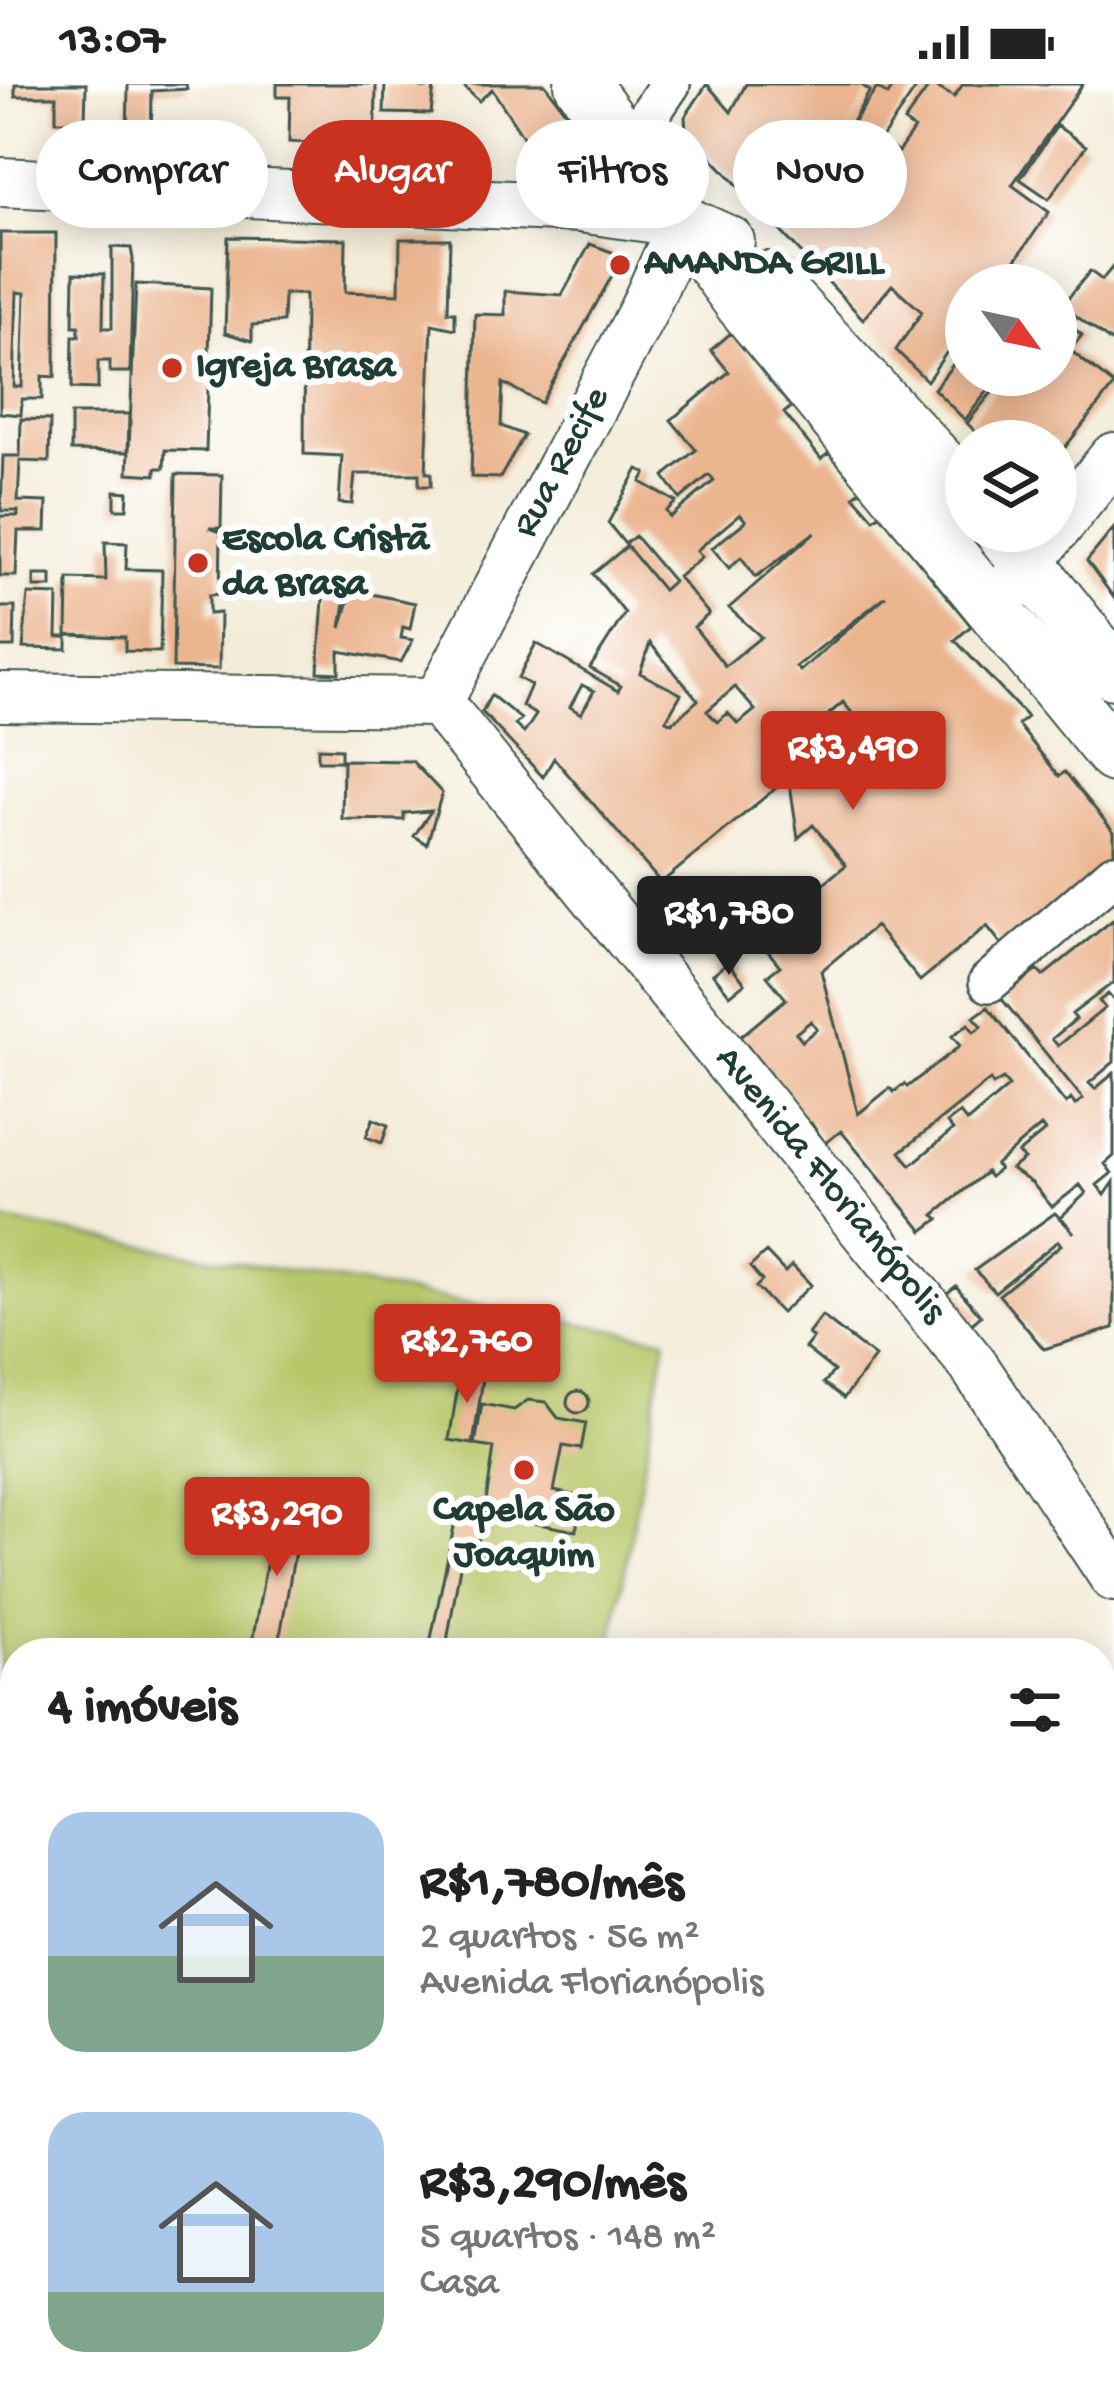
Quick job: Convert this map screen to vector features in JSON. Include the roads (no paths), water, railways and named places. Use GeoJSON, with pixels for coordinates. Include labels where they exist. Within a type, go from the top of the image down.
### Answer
{"type":"FeatureCollection","features":[{"type":"Feature","properties":{"kind":"main road"},"geometry":{"type":"LineString","coordinates":[[582,84],[707,232],[945,471]]}},
{"type":"Feature","properties":{"kind":"main road"},"geometry":{"type":"LineString","coordinates":[[643,97],[742,303],[1114,755]]}},
{"type":"Feature","properties":{"kind":"main road"},"geometry":{"type":"LineString","coordinates":[[1044,552],[1114,672]]}},
{"type":"Feature","properties":{"kind":"street"},"geometry":{"type":"LineString","coordinates":[[0,182],[580,208],[707,232]]}},
{"type":"Feature","properties":{"kind":"street","name":"Rua Recife"},"geometry":{"type":"LineString","coordinates":[[438,701],[643,311],[707,232]]}},
{"type":"Feature","properties":{"kind":"street"},"geometry":{"type":"LineString","coordinates":[[1077,495],[1114,457]]}},
{"type":"Feature","properties":{"kind":"street"},"geometry":{"type":"LineString","coordinates":[[994,606],[1027,552]]}},
{"type":"Feature","properties":{"kind":"street"},"geometry":{"type":"LineString","coordinates":[[0,697],[438,701]]}},
{"type":"Feature","properties":{"kind":"street","name":"Avenida Florianópolis"},"geometry":{"type":"LineString","coordinates":[[438,701],[973,1365],[1114,1576]]}},
{"type":"Feature","properties":{"kind":"street"},"geometry":{"type":"LineString","coordinates":[[989,982],[1114,874]]}},
{"type":"Feature","properties":{"kind":"place","name":"AMANDA GRILL"},"geometry":{"type":"Point","coordinates":[620,265]}},
{"type":"Feature","properties":{"kind":"place","name":"Igreja Brasa"},"geometry":{"type":"Point","coordinates":[172,368]}},
{"type":"Feature","properties":{"kind":"place","name":"Escola Cristã da Brasa"},"geometry":{"type":"Point","coordinates":[198,563]}},
{"type":"Feature","properties":{"kind":"place","name":"Capela São Joaquim"},"geometry":{"type":"Point","coordinates":[524,1470]}}]}
